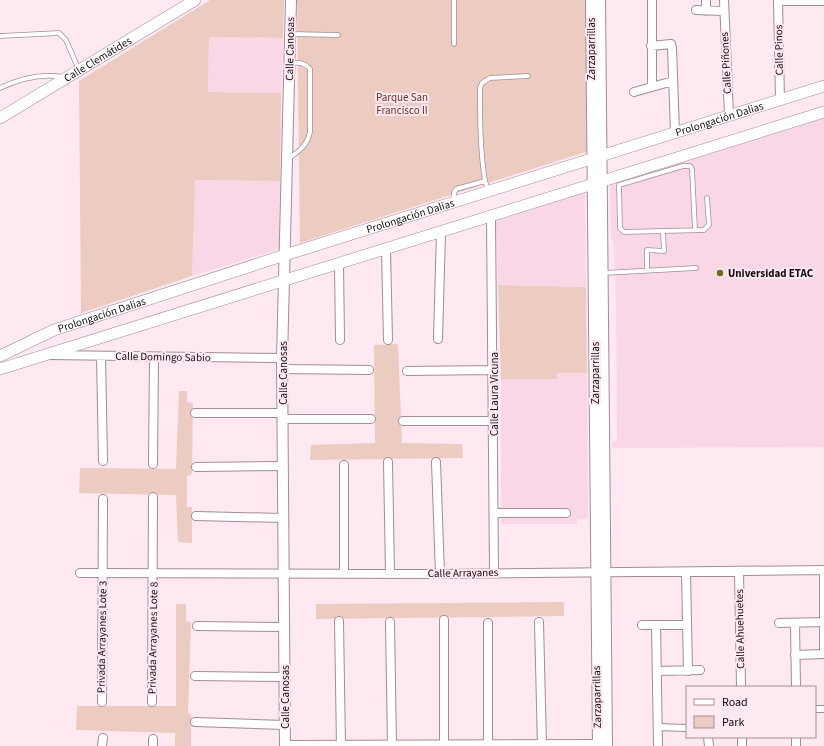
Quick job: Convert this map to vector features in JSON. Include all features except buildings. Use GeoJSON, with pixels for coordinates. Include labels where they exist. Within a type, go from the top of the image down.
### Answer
{"type":"FeatureCollection","features":[{"type":"Feature","properties":{"kind":"main road","name":"Calle Clemátides"},"geometry":{"type":"LineString","coordinates":[[0,118],[195,0]]}},
{"type":"Feature","properties":{"kind":"main road","name":"Prolongación Dalias"},"geometry":{"type":"LineString","coordinates":[[0,356],[54,330],[453,202],[487,186],[597,157],[824,86]]}},
{"type":"Feature","properties":{"kind":"main road","name":"Prolongación Dalias"},"geometry":{"type":"LineString","coordinates":[[0,369],[386,250],[824,112]]}},
{"type":"Feature","properties":{"kind":"street","name":"Calle Canosas"},"geometry":{"type":"LineString","coordinates":[[285,745],[285,573],[282,466],[282,358],[291,0]]}},
{"type":"Feature","properties":{"kind":"street","name":"Zarzaparrillas"},"geometry":{"type":"LineString","coordinates":[[591,0],[603,273],[601,745]]}},
{"type":"Feature","properties":{"kind":"street","name":"Zarzaparrillas"},"geometry":{"type":"LineString","coordinates":[[597,157],[600,0]]}},
{"type":"Feature","properties":{"kind":"street"},"geometry":{"type":"LineString","coordinates":[[652,0],[652,87]]}},
{"type":"Feature","properties":{"kind":"street"},"geometry":{"type":"LineString","coordinates":[[706,0],[706,11]]}},
{"type":"Feature","properties":{"kind":"street","name":"Calle Piñones"},"geometry":{"type":"LineString","coordinates":[[724,0],[729,115]]}},
{"type":"Feature","properties":{"kind":"street"},"geometry":{"type":"LineString","coordinates":[[778,0],[824,1]]}},
{"type":"Feature","properties":{"kind":"street","name":"Calle Pinos"},"geometry":{"type":"LineString","coordinates":[[778,0],[780,100]]}},
{"type":"Feature","properties":{"kind":"street"},"geometry":{"type":"LineString","coordinates":[[696,10],[724,11]]}},
{"type":"Feature","properties":{"kind":"street"},"geometry":{"type":"LineString","coordinates":[[651,46],[671,44],[675,132]]}},
{"type":"Feature","properties":{"kind":"street"},"geometry":{"type":"LineString","coordinates":[[634,92],[673,81]]}},
{"type":"Feature","properties":{"kind":"street","name":"Zarzaparrillas"},"geometry":{"type":"LineString","coordinates":[[598,182],[601,573]]}},
{"type":"Feature","properties":{"kind":"street","name":"Calle Laura Vicuna"},"geometry":{"type":"LineString","coordinates":[[491,216],[494,370],[494,573]]}},
{"type":"Feature","properties":{"kind":"street"},"geometry":{"type":"LineString","coordinates":[[438,339],[441,232]]}},
{"type":"Feature","properties":{"kind":"street"},"geometry":{"type":"LineString","coordinates":[[386,250],[388,340]]}},
{"type":"Feature","properties":{"kind":"street"},"geometry":{"type":"LineString","coordinates":[[339,264],[340,340]]}},
{"type":"Feature","properties":{"kind":"street","name":"Calle Domingo Sabio"},"geometry":{"type":"LineString","coordinates":[[45,355],[282,358]]}},
{"type":"Feature","properties":{"kind":"street"},"geometry":{"type":"LineString","coordinates":[[101,356],[102,461]]}},
{"type":"Feature","properties":{"kind":"street"},"geometry":{"type":"LineString","coordinates":[[153,464],[154,357]]}},
{"type":"Feature","properties":{"kind":"street"},"geometry":{"type":"LineString","coordinates":[[282,369],[369,370]]}},
{"type":"Feature","properties":{"kind":"street"},"geometry":{"type":"LineString","coordinates":[[407,371],[494,370]]}},
{"type":"Feature","properties":{"kind":"street"},"geometry":{"type":"LineString","coordinates":[[195,412],[371,419]]}},
{"type":"Feature","properties":{"kind":"street"},"geometry":{"type":"LineString","coordinates":[[403,420],[494,421]]}},
{"type":"Feature","properties":{"kind":"street"},"geometry":{"type":"LineString","coordinates":[[388,462],[390,573]]}},
{"type":"Feature","properties":{"kind":"street"},"geometry":{"type":"LineString","coordinates":[[436,462],[440,574]]}},
{"type":"Feature","properties":{"kind":"street"},"geometry":{"type":"LineString","coordinates":[[344,465],[344,573]]}},
{"type":"Feature","properties":{"kind":"street"},"geometry":{"type":"LineString","coordinates":[[196,466],[282,466]]}},
{"type":"Feature","properties":{"kind":"street","name":"Privada Arrayanes Lote 8"},"geometry":{"type":"LineString","coordinates":[[152,702],[154,573],[153,497]]}},
{"type":"Feature","properties":{"kind":"street","name":"Privada Arrayanes Lote 3"},"geometry":{"type":"LineString","coordinates":[[102,702],[104,499]]}},
{"type":"Feature","properties":{"kind":"street"},"geometry":{"type":"LineString","coordinates":[[494,513],[566,513]]}},
{"type":"Feature","properties":{"kind":"street"},"geometry":{"type":"LineString","coordinates":[[196,516],[283,518]]}},
{"type":"Feature","properties":{"kind":"street"},"geometry":{"type":"LineString","coordinates":[[795,656],[824,653],[824,570]]}},
{"type":"Feature","properties":{"kind":"street","name":"Calle Arrayanes"},"geometry":{"type":"LineString","coordinates":[[80,573],[440,574],[824,570]]}},
{"type":"Feature","properties":{"kind":"street","name":"Calle Ahuehuetes"},"geometry":{"type":"LineString","coordinates":[[739,571],[741,686]]}},
{"type":"Feature","properties":{"kind":"street"},"geometry":{"type":"LineString","coordinates":[[686,572],[688,670]]}},
{"type":"Feature","properties":{"kind":"street"},"geometry":{"type":"LineString","coordinates":[[444,620],[444,746]]}},
{"type":"Feature","properties":{"kind":"street"},"geometry":{"type":"LineString","coordinates":[[339,621],[341,745]]}},
{"type":"Feature","properties":{"kind":"street"},"geometry":{"type":"LineString","coordinates":[[390,622],[392,745]]}},
{"type":"Feature","properties":{"kind":"street"},"geometry":{"type":"LineString","coordinates":[[539,622],[542,746]]}},
{"type":"Feature","properties":{"kind":"street"},"geometry":{"type":"LineString","coordinates":[[779,623],[824,622]]}},
{"type":"Feature","properties":{"kind":"street"},"geometry":{"type":"LineString","coordinates":[[488,623],[488,746]]}},
{"type":"Feature","properties":{"kind":"street"},"geometry":{"type":"LineString","coordinates":[[795,623],[796,686]]}},
{"type":"Feature","properties":{"kind":"street"},"geometry":{"type":"LineString","coordinates":[[642,625],[687,625]]}},
{"type":"Feature","properties":{"kind":"street"},"geometry":{"type":"LineString","coordinates":[[656,625],[658,746]]}},
{"type":"Feature","properties":{"kind":"street"},"geometry":{"type":"LineString","coordinates":[[197,626],[285,627]]}},
{"type":"Feature","properties":{"kind":"street"},"geometry":{"type":"LineString","coordinates":[[657,671],[700,670]]}},
{"type":"Feature","properties":{"kind":"street"},"geometry":{"type":"LineString","coordinates":[[195,676],[285,677]]}},
{"type":"Feature","properties":{"kind":"street"},"geometry":{"type":"LineString","coordinates":[[195,722],[285,725]]}},
{"type":"Feature","properties":{"kind":"street"},"geometry":{"type":"LineString","coordinates":[[658,727],[686,728]]}},
{"type":"Feature","properties":{"kind":"street"},"geometry":{"type":"LineString","coordinates":[[285,745],[601,745]]}},
{"type":"Feature","properties":{"kind":"lane"},"geometry":{"type":"LineString","coordinates":[[454,0],[454,44]]}},
{"type":"Feature","properties":{"kind":"lane"},"geometry":{"type":"LineString","coordinates":[[0,36],[59,33],[66,40],[79,70]]}},
{"type":"Feature","properties":{"kind":"lane"},"geometry":{"type":"LineString","coordinates":[[290,34],[338,35]]}},
{"type":"Feature","properties":{"kind":"lane"},"geometry":{"type":"LineString","coordinates":[[287,159],[304,147],[310,132],[310,69],[303,63],[289,62]]}},
{"type":"Feature","properties":{"kind":"lane"},"geometry":{"type":"LineString","coordinates":[[0,88],[26,79],[49,74],[67,77]]}},
{"type":"Feature","properties":{"kind":"lane"},"geometry":{"type":"LineString","coordinates":[[487,186],[481,154],[480,134],[480,88],[482,82],[490,78],[528,76]]}},
{"type":"Feature","properties":{"kind":"lane"},"geometry":{"type":"LineString","coordinates":[[695,230],[692,169],[688,165],[619,185],[620,228],[624,232],[663,232],[695,230],[708,228],[707,198]]}},
{"type":"Feature","properties":{"kind":"lane"},"geometry":{"type":"LineString","coordinates":[[647,270],[647,250],[664,251],[663,232]]}},
{"type":"Feature","properties":{"kind":"lane"},"geometry":{"type":"LineString","coordinates":[[603,273],[696,268]]}},
{"type":"Feature","properties":{"kind":"shaded area"},"geometry":{"type":"Polygon","coordinates":[[[209,36],[283,38],[281,93],[208,92],[209,36]]]}},
{"type":"Feature","properties":{"kind":"shaded area","name":"Universidad ETAC"},"geometry":{"type":"Polygon","coordinates":[[[824,117],[824,447],[612,448],[612,442],[617,441],[616,299],[614,242],[611,239],[610,184],[824,117]]]}},
{"type":"Feature","properties":{"kind":"shaded area"},"geometry":{"type":"Polygon","coordinates":[[[195,180],[280,181],[279,249],[192,276],[195,180]]]}},
{"type":"Feature","properties":{"kind":"shaded area"},"geometry":{"type":"Polygon","coordinates":[[[585,191],[586,287],[498,285],[496,220],[585,191]]]}},
{"type":"Feature","properties":{"kind":"shaded area"},"geometry":{"type":"Polygon","coordinates":[[[557,373],[587,373],[588,519],[577,519],[577,524],[501,524],[501,379],[557,379],[557,373]]]}},
{"type":"Feature","properties":{"kind":"green space"},"geometry":{"type":"Polygon","coordinates":[[[210,0],[284,0],[283,38],[209,37],[208,92],[281,93],[280,181],[195,180],[192,276],[81,313],[79,81],[210,0]]]}},
{"type":"Feature","properties":{"kind":"green space","name":"Parque San Francisco II"},"geometry":{"type":"Polygon","coordinates":[[[297,0],[592,0],[595,149],[300,243],[297,0]]]}},
{"type":"Feature","properties":{"kind":"green space"},"geometry":{"type":"Polygon","coordinates":[[[498,285],[586,287],[587,373],[557,373],[557,379],[501,379],[498,285]]]}},
{"type":"Feature","properties":{"kind":"green space"},"geometry":{"type":"Polygon","coordinates":[[[398,344],[402,443],[462,444],[463,458],[310,460],[311,445],[375,443],[374,345],[398,344]]]}},
{"type":"Feature","properties":{"kind":"green space"},"geometry":{"type":"Polygon","coordinates":[[[179,391],[187,391],[187,402],[193,403],[192,474],[187,476],[187,507],[192,507],[192,543],[178,542],[176,495],[79,493],[80,468],[176,469],[179,391]]]}},
{"type":"Feature","properties":{"kind":"green space"},"geometry":{"type":"Polygon","coordinates":[[[564,602],[564,616],[316,619],[316,604],[564,602]]]}},
{"type":"Feature","properties":{"kind":"green space"},"geometry":{"type":"Polygon","coordinates":[[[176,604],[186,604],[186,621],[191,622],[188,713],[191,714],[191,746],[175,746],[175,733],[76,730],[77,706],[176,706],[176,604]]]}},
{"type":"Feature","properties":{"kind":"place","name":"Universidad ETAC"},"geometry":{"type":"Point","coordinates":[720,273]}}]}
